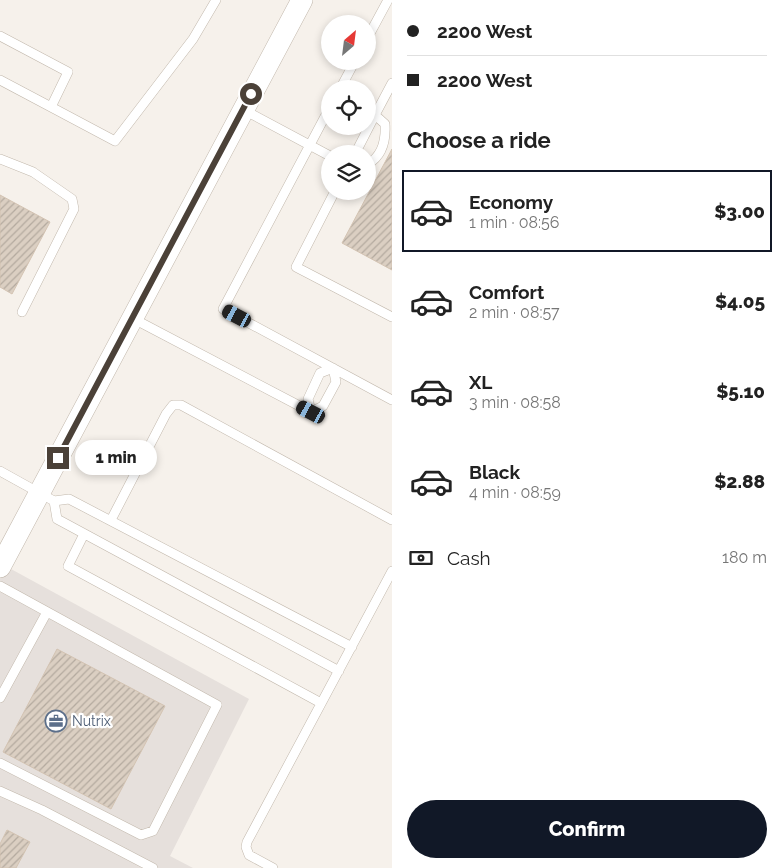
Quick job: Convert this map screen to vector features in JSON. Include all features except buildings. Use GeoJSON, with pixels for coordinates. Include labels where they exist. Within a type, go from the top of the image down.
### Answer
{"type":"FeatureCollection","features":[{"type":"Feature","properties":{"kind":"street"},"geometry":{"type":"LineString","coordinates":[[0,567],[47,497],[132,318],[302,0]]}},
{"type":"Feature","properties":{"kind":"lane"},"geometry":{"type":"LineString","coordinates":[[0,80],[115,141],[193,39],[216,0]]}},
{"type":"Feature","properties":{"kind":"lane"},"geometry":{"type":"LineString","coordinates":[[376,23],[388,0]]}},
{"type":"Feature","properties":{"kind":"lane"},"geometry":{"type":"LineString","coordinates":[[0,36],[68,72],[51,108]]}},
{"type":"Feature","properties":{"kind":"lane"},"geometry":{"type":"LineString","coordinates":[[376,158],[382,148],[386,134],[385,124],[376,115],[392,84]]}},
{"type":"Feature","properties":{"kind":"lane"},"geometry":{"type":"LineString","coordinates":[[243,110],[321,151]]}},
{"type":"Feature","properties":{"kind":"lane"},"geometry":{"type":"LineString","coordinates":[[321,124],[223,309],[392,400]]}},
{"type":"Feature","properties":{"kind":"lane"},"geometry":{"type":"LineString","coordinates":[[0,160],[33,172],[72,199],[74,209],[22,312]]}},
{"type":"Feature","properties":{"kind":"lane"},"geometry":{"type":"LineString","coordinates":[[330,200],[296,267],[392,317]]}},
{"type":"Feature","properties":{"kind":"lane"},"geometry":{"type":"LineString","coordinates":[[132,318],[311,412]]}},
{"type":"Feature","properties":{"kind":"lane"},"geometry":{"type":"LineString","coordinates":[[311,412],[308,399],[320,373],[333,368]]}},
{"type":"Feature","properties":{"kind":"lane"},"geometry":{"type":"LineString","coordinates":[[311,412],[323,406],[336,382],[333,368]]}},
{"type":"Feature","properties":{"kind":"lane"},"geometry":{"type":"LineString","coordinates":[[111,520],[173,404],[181,405],[392,520]]}},
{"type":"Feature","properties":{"kind":"lane"},"geometry":{"type":"LineString","coordinates":[[0,472],[47,497],[69,499],[352,647]]}},
{"type":"Feature","properties":{"kind":"lane"},"geometry":{"type":"LineString","coordinates":[[47,497],[57,519],[339,671]]}},
{"type":"Feature","properties":{"kind":"lane"},"geometry":{"type":"LineString","coordinates":[[84,534],[68,566],[321,703]]}},
{"type":"Feature","properties":{"kind":"lane"},"geometry":{"type":"LineString","coordinates":[[273,868],[249,855],[246,847],[247,842],[392,571]]}},
{"type":"Feature","properties":{"kind":"lane"},"geometry":{"type":"LineString","coordinates":[[0,586],[217,705],[153,831],[141,834],[0,763]]}},
{"type":"Feature","properties":{"kind":"lane"},"geometry":{"type":"LineString","coordinates":[[0,698],[47,612]]}},
{"type":"Feature","properties":{"kind":"lane"},"geometry":{"type":"LineString","coordinates":[[0,791],[42,810],[153,868]]}},
{"type":"Feature","properties":{"kind":"shaded area"},"geometry":{"type":"Polygon","coordinates":[[[0,563],[249,699],[170,856],[193,868],[0,868],[0,563]]]}},
{"type":"Feature","properties":{"kind":"place","name":"Nutrix"},"geometry":{"type":"Point","coordinates":[56,721]}},
{"type":"Feature","properties":{"kind":"route"},"geometry":{"type":"LineString","coordinates":[[58,458],[251,94]]}}]}
